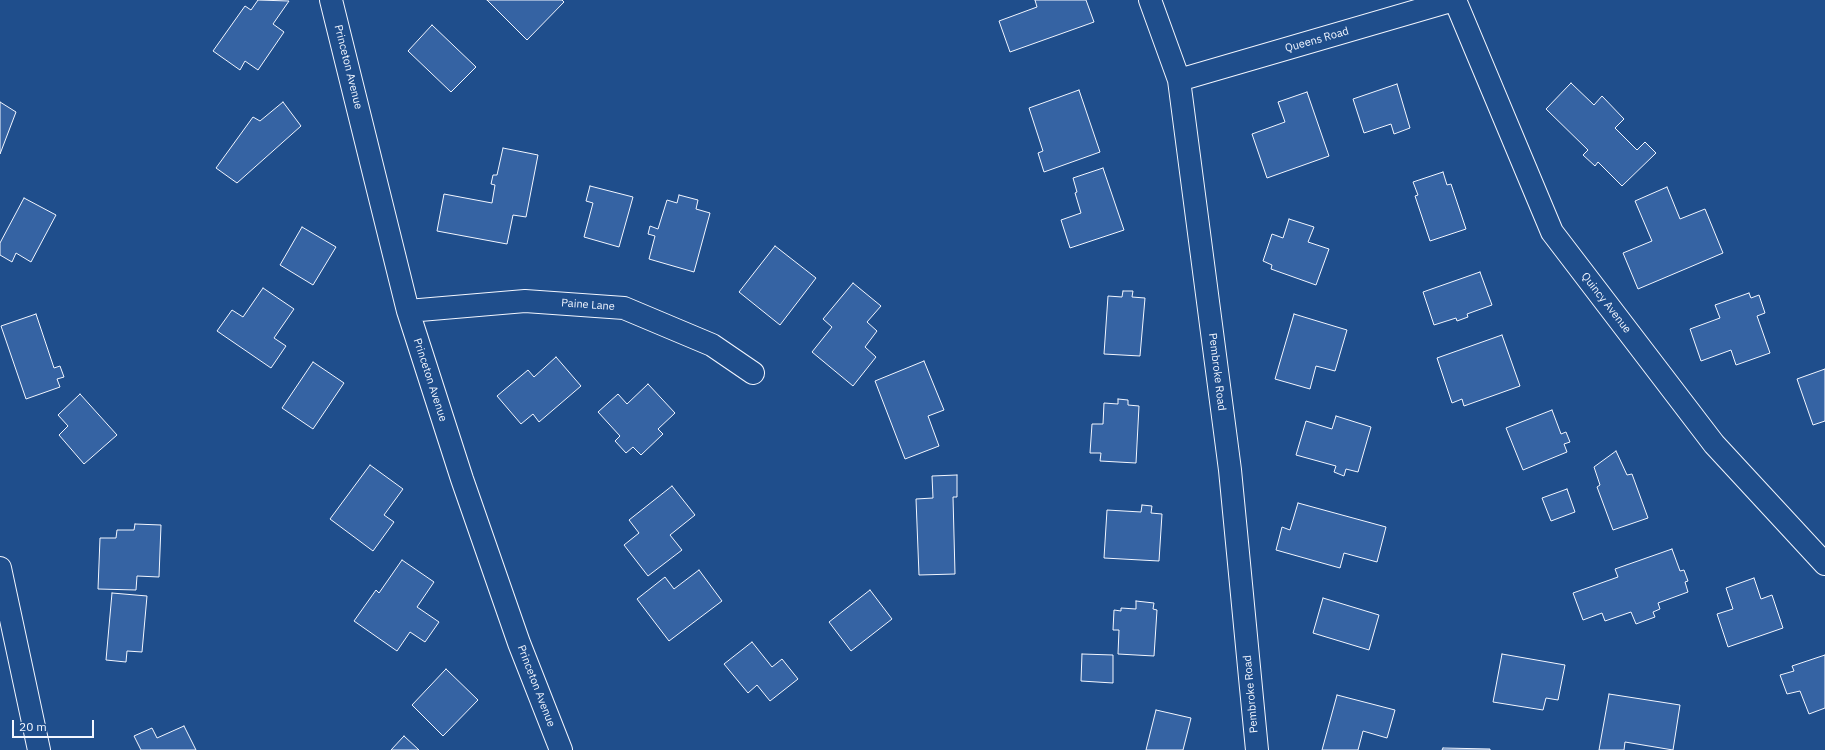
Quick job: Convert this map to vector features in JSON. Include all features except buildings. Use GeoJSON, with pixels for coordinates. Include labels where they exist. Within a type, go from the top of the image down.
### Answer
{"type":"FeatureCollection","features":[{"type":"Feature","properties":{"kind":"street","name":"Princeton Avenue"},"geometry":{"type":"LineString","coordinates":[[331,0],[408,311],[462,479],[516,635],[561,750]]}},
{"type":"Feature","properties":{"kind":"street","name":"Pembroke Road"},"geometry":{"type":"LineString","coordinates":[[1150,0],[1180,80],[1230,470],[1257,750]]}},
{"type":"Feature","properties":{"kind":"street","name":"Queens Road"},"geometry":{"type":"LineString","coordinates":[[1180,80],[1455,0]]}},
{"type":"Feature","properties":{"kind":"street","name":"Quincy Avenue"},"geometry":{"type":"LineString","coordinates":[[1455,0],[1552,232],[1714,444],[1825,564]]}},
{"type":"Feature","properties":{"kind":"street","name":"Paine Lane"},"geometry":{"type":"LineString","coordinates":[[408,311],[526,301],[624,308],[712,345],[753,374]]}},
{"type":"Feature","properties":{"kind":"street"},"geometry":{"type":"LineString","coordinates":[[0,568],[39,750]]}}]}
